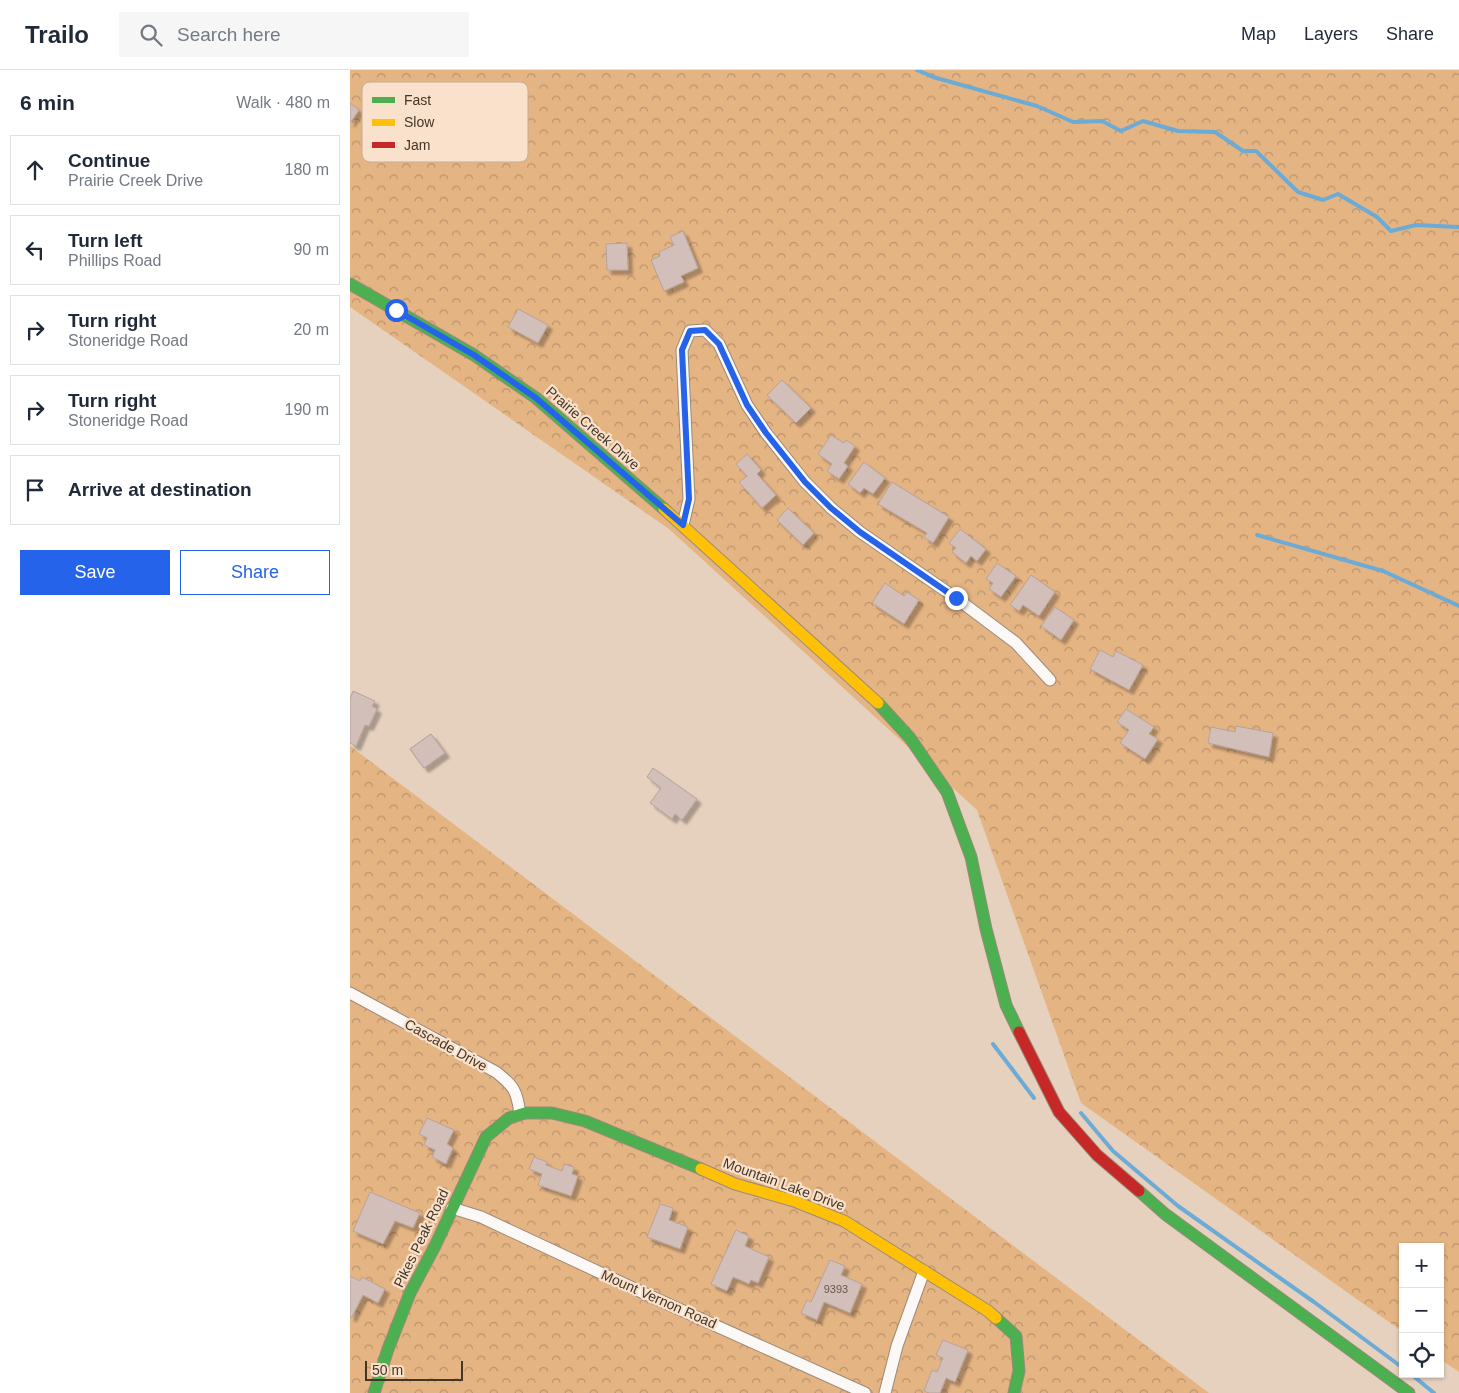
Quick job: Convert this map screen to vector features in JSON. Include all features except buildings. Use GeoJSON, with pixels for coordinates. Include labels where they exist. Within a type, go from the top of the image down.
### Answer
{"type":"FeatureCollection","features":[{"type":"Feature","properties":{"kind":"main road","name":"Prairie Creek Drive"},"geometry":{"type":"LineString","coordinates":[[350,284],[474,355],[536,398],[683,525],[870,694],[910,738],[947,792],[971,857],[986,930],[1006,1005],[1059,1112],[1097,1155],[1165,1214],[1409,1393]]}},
{"type":"Feature","properties":{"kind":"main road","name":"Mountain Lake Drive"},"geometry":{"type":"LineString","coordinates":[[520,1114],[533,1112],[552,1113],[585,1121],[680,1159],[735,1184],[794,1201],[844,1222],[988,1310],[1016,1336],[1019,1371],[1014,1393]]}},
{"type":"Feature","properties":{"kind":"main road","name":"Pikes Peak Road"},"geometry":{"type":"LineString","coordinates":[[374,1393],[388,1349],[410,1293],[486,1137],[509,1118],[520,1114]]}},
{"type":"Feature","properties":{"kind":"street"},"geometry":{"type":"LineString","coordinates":[[683,525],[689,499],[682,350],[690,331],[705,330],[719,344],[747,405],[805,482],[831,508],[860,532],[956,598],[1016,643],[1050,680]]}},
{"type":"Feature","properties":{"kind":"street","name":"Cascade Drive"},"geometry":{"type":"LineString","coordinates":[[350,993],[496,1072],[511,1084],[518,1097],[520,1114]]}},
{"type":"Feature","properties":{"kind":"street","name":"Mount Vernon Road"},"geometry":{"type":"LineString","coordinates":[[452,1208],[481,1217],[865,1393]]}},
{"type":"Feature","properties":{"kind":"street"},"geometry":{"type":"LineString","coordinates":[[885,1393],[897,1346],[924,1271]]}},
{"type":"Feature","properties":{"kind":"green space"},"geometry":{"type":"Polygon","coordinates":[[[350,70],[1459,70],[1459,1372],[1444,1362],[1444,1243],[1399,1243],[1399,1329],[1081,1103],[977,810],[669,529],[350,307],[350,70]]]}},
{"type":"Feature","properties":{"kind":"green space"},"geometry":{"type":"Polygon","coordinates":[[[350,746],[1209,1393],[350,1393],[350,746]]]}},
{"type":"Feature","properties":{"kind":"waterway"},"geometry":{"type":"LineString","coordinates":[[917,70],[933,77],[1037,106],[1073,122],[1102,121],[1121,131],[1143,121],[1178,131],[1215,132],[1243,151],[1256,151],[1298,192],[1323,200],[1338,194],[1377,217],[1391,231],[1416,225],[1459,227]]}},
{"type":"Feature","properties":{"kind":"waterway"},"geometry":{"type":"LineString","coordinates":[[1257,535],[1383,571],[1459,606]]}},
{"type":"Feature","properties":{"kind":"waterway"},"geometry":{"type":"LineString","coordinates":[[993,1044],[1034,1098]]}},
{"type":"Feature","properties":{"kind":"waterway"},"geometry":{"type":"LineString","coordinates":[[1081,1113],[1113,1151],[1178,1206],[1314,1302],[1399,1365]]}},
{"type":"Feature","properties":{"kind":"waterway"},"geometry":{"type":"LineString","coordinates":[[1416,1378],[1434,1393]]}},
{"type":"Feature","properties":{"kind":"traffic: fast"},"geometry":{"type":"LineString","coordinates":[[350,284],[474,355],[536,398],[664,509]]}},
{"type":"Feature","properties":{"kind":"traffic: fast"},"geometry":{"type":"LineString","coordinates":[[878,703],[910,738],[947,792],[971,857],[986,929],[1006,1005],[1019,1032]]}},
{"type":"Feature","properties":{"kind":"traffic: fast"},"geometry":{"type":"LineString","coordinates":[[374,1393],[388,1349],[410,1293],[435,1246],[486,1137],[509,1118],[525,1113],[552,1113],[585,1121],[701,1169]]}},
{"type":"Feature","properties":{"kind":"traffic: fast"},"geometry":{"type":"LineString","coordinates":[[1139,1191],[1165,1214],[1409,1393]]}},
{"type":"Feature","properties":{"kind":"traffic: fast"},"geometry":{"type":"LineString","coordinates":[[996,1318],[1016,1336],[1019,1371],[1014,1393]]}},
{"type":"Feature","properties":{"kind":"traffic: slow"},"geometry":{"type":"LineString","coordinates":[[664,509],[878,703]]}},
{"type":"Feature","properties":{"kind":"traffic: slow"},"geometry":{"type":"LineString","coordinates":[[701,1169],[735,1184],[794,1201],[844,1221],[988,1311],[996,1318]]}},
{"type":"Feature","properties":{"kind":"traffic: jam"},"geometry":{"type":"LineString","coordinates":[[1019,1032],[1059,1112],[1097,1155],[1139,1191]]}},
{"type":"Feature","properties":{"kind":"route"},"geometry":{"type":"LineString","coordinates":[[396,310],[474,355],[536,398],[683,525],[689,499],[682,350],[690,331],[705,330],[719,344],[747,405],[766,433],[805,482],[831,508],[860,532],[956,598]]}}]}
